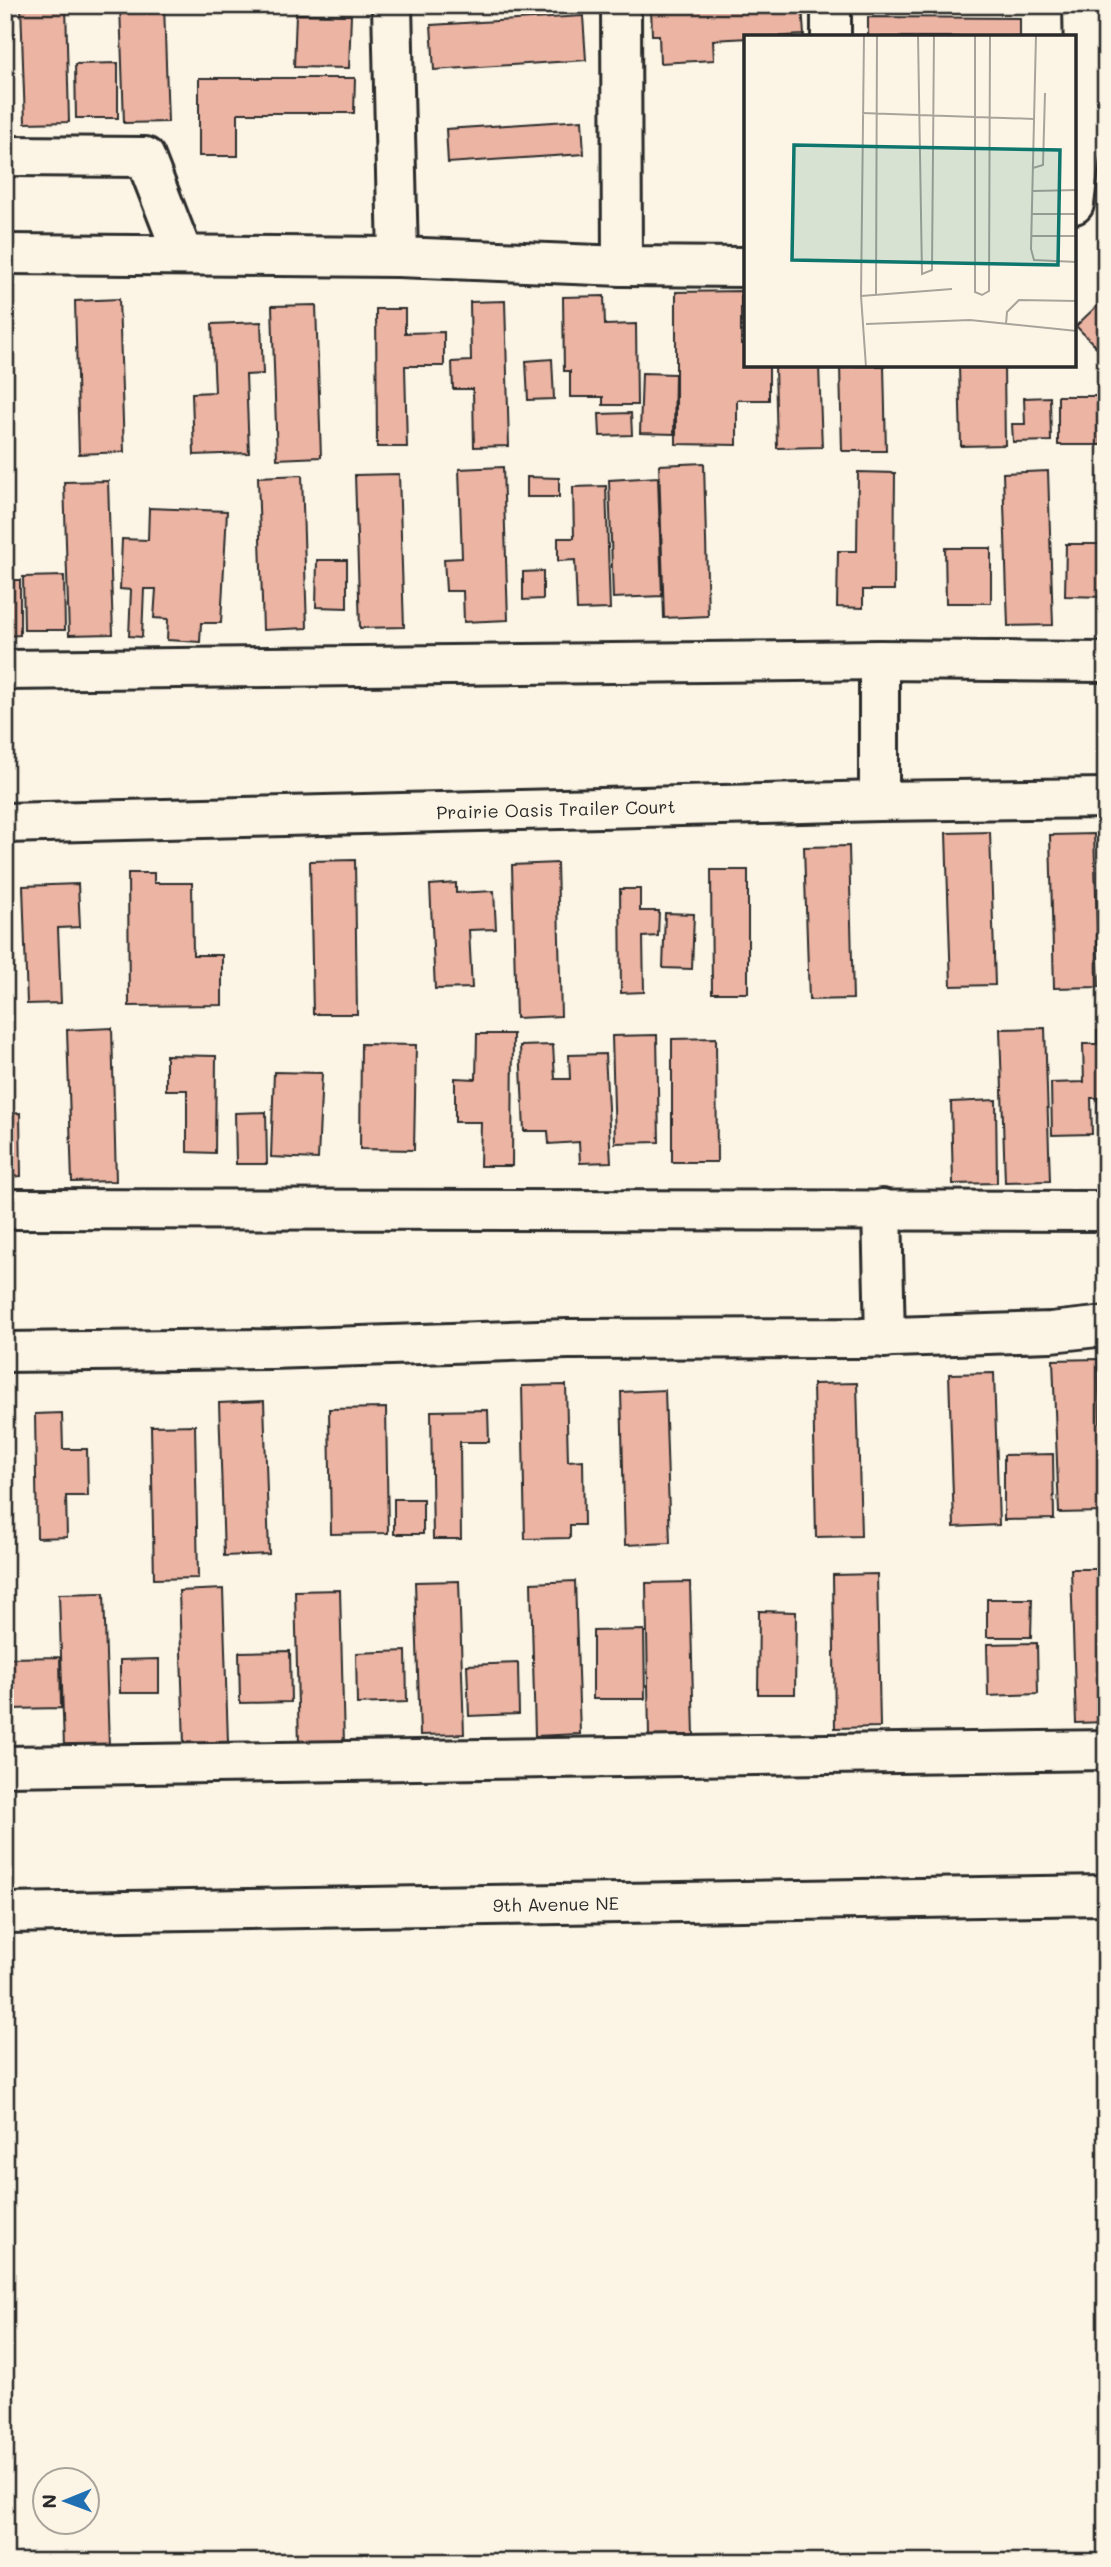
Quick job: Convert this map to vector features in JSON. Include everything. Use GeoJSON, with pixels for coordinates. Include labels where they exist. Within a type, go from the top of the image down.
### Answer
{"type":"FeatureCollection","features":[{"type":"Feature","properties":{"kind":"street"},"geometry":{"type":"LineString","coordinates":[[392,5],[398,257]]}},
{"type":"Feature","properties":{"kind":"street"},"geometry":{"type":"LineString","coordinates":[[621,5],[622,266]]}},
{"type":"Feature","properties":{"kind":"street"},"geometry":{"type":"LineString","coordinates":[[831,5],[831,35]]}},
{"type":"Feature","properties":{"kind":"street"},"geometry":{"type":"LineString","coordinates":[[1076,189],[1086,115],[1083,5]]}},
{"type":"Feature","properties":{"kind":"street"},"geometry":{"type":"LineString","coordinates":[[5,156],[145,157],[183,255]]}},
{"type":"Feature","properties":{"kind":"street"},"geometry":{"type":"LineString","coordinates":[[5,254],[398,257],[622,266],[744,267]]}},
{"type":"Feature","properties":{"kind":"street"},"geometry":{"type":"LineString","coordinates":[[5,670],[879,660],[1106,662]]}},
{"type":"Feature","properties":{"kind":"street"},"geometry":{"type":"LineString","coordinates":[[878,801],[879,660]]}},
{"type":"Feature","properties":{"kind":"street","name":"Prairie Oasis Trailer Court"},"geometry":{"type":"LineString","coordinates":[[5,823],[878,801],[1106,798]]}},
{"type":"Feature","properties":{"kind":"street"},"geometry":{"type":"LineString","coordinates":[[5,1209],[1106,1211]]}},
{"type":"Feature","properties":{"kind":"street"},"geometry":{"type":"LineString","coordinates":[[882,1209],[885,1338]]}},
{"type":"Feature","properties":{"kind":"street"},"geometry":{"type":"LineString","coordinates":[[5,1352],[271,1349],[568,1339],[885,1338],[1051,1332],[1106,1326]]}},
{"type":"Feature","properties":{"kind":"street"},"geometry":{"type":"LineString","coordinates":[[5,1766],[1106,1750]]}},
{"type":"Feature","properties":{"kind":"street","name":"9th Avenue NE"},"geometry":{"type":"LineString","coordinates":[[5,1913],[1106,1895]]}},
{"type":"Feature","properties":{"kind":"building"},"geometry":{"type":"Polygon","coordinates":[[[21,5],[66,5],[69,122],[25,123],[21,5]]]}},
{"type":"Feature","properties":{"kind":"building"},"geometry":{"type":"Polygon","coordinates":[[[120,5],[164,5],[168,122],[124,123],[120,5]]]}},
{"type":"Feature","properties":{"kind":"building"},"geometry":{"type":"Polygon","coordinates":[[[802,5],[804,35],[744,35],[744,38],[713,40],[714,60],[660,63],[659,35],[652,35],[651,7],[802,5]]]}},
{"type":"Feature","properties":{"kind":"building"},"geometry":{"type":"Polygon","coordinates":[[[296,14],[351,15],[349,68],[294,67],[296,14]]]}},
{"type":"Feature","properties":{"kind":"building"},"geometry":{"type":"Polygon","coordinates":[[[583,16],[586,60],[434,70],[431,25],[583,16]]]}},
{"type":"Feature","properties":{"kind":"building"},"geometry":{"type":"Polygon","coordinates":[[[868,17],[1020,18],[1020,35],[868,35],[868,17]]]}},
{"type":"Feature","properties":{"kind":"building"},"geometry":{"type":"Polygon","coordinates":[[[118,63],[118,118],[76,118],[75,64],[118,63]]]}},
{"type":"Feature","properties":{"kind":"building"},"geometry":{"type":"Polygon","coordinates":[[[199,78],[355,78],[354,113],[238,113],[238,156],[199,156],[199,78]]]}},
{"type":"Feature","properties":{"kind":"building"},"geometry":{"type":"Polygon","coordinates":[[[582,120],[584,154],[448,163],[446,129],[582,120]]]}},
{"type":"Feature","properties":{"kind":"building"},"geometry":{"type":"Polygon","coordinates":[[[741,291],[744,368],[769,368],[769,400],[737,400],[737,445],[676,444],[676,292],[741,291]]]}},
{"type":"Feature","properties":{"kind":"building"},"geometry":{"type":"Polygon","coordinates":[[[604,296],[605,325],[636,324],[637,405],[603,405],[603,397],[570,397],[570,371],[564,371],[563,297],[604,296]]]}},
{"type":"Feature","properties":{"kind":"building"},"geometry":{"type":"Polygon","coordinates":[[[1106,297],[1106,357],[1076,326],[1106,297]]]}},
{"type":"Feature","properties":{"kind":"building"},"geometry":{"type":"Polygon","coordinates":[[[119,299],[124,452],[79,454],[75,301],[119,299]]]}},
{"type":"Feature","properties":{"kind":"building"},"geometry":{"type":"Polygon","coordinates":[[[505,301],[509,446],[474,447],[473,389],[453,389],[452,362],[471,361],[470,302],[505,301]]]}},
{"type":"Feature","properties":{"kind":"building"},"geometry":{"type":"Polygon","coordinates":[[[316,305],[321,457],[277,459],[272,306],[316,305]]]}},
{"type":"Feature","properties":{"kind":"building"},"geometry":{"type":"Polygon","coordinates":[[[376,309],[405,309],[405,333],[444,332],[444,366],[405,366],[407,447],[377,447],[376,309]]]}},
{"type":"Feature","properties":{"kind":"building"},"geometry":{"type":"Polygon","coordinates":[[[261,322],[263,374],[246,375],[249,453],[194,455],[192,393],[215,392],[212,324],[261,322]]]}},
{"type":"Feature","properties":{"kind":"building"},"geometry":{"type":"Polygon","coordinates":[[[552,359],[554,399],[528,400],[526,361],[552,359]]]}},
{"type":"Feature","properties":{"kind":"building"},"geometry":{"type":"Polygon","coordinates":[[[775,368],[819,368],[822,447],[777,448],[775,368]]]}},
{"type":"Feature","properties":{"kind":"building"},"geometry":{"type":"Polygon","coordinates":[[[840,368],[884,368],[886,451],[842,451],[840,368]]]}},
{"type":"Feature","properties":{"kind":"building"},"geometry":{"type":"Polygon","coordinates":[[[959,368],[1004,368],[1005,445],[961,446],[959,368]]]}},
{"type":"Feature","properties":{"kind":"building"},"geometry":{"type":"Polygon","coordinates":[[[642,373],[675,374],[674,434],[640,433],[642,373]]]}},
{"type":"Feature","properties":{"kind":"building"},"geometry":{"type":"Polygon","coordinates":[[[1058,396],[1100,396],[1101,445],[1058,445],[1058,396]]]}},
{"type":"Feature","properties":{"kind":"building"},"geometry":{"type":"Polygon","coordinates":[[[1050,397],[1051,441],[1013,442],[1012,424],[1025,424],[1024,398],[1050,397]]]}},
{"type":"Feature","properties":{"kind":"building"},"geometry":{"type":"Polygon","coordinates":[[[631,413],[632,435],[600,436],[599,414],[631,413]]]}},
{"type":"Feature","properties":{"kind":"building"},"geometry":{"type":"Polygon","coordinates":[[[704,463],[708,616],[664,618],[659,465],[704,463]]]}},
{"type":"Feature","properties":{"kind":"building"},"geometry":{"type":"Polygon","coordinates":[[[503,467],[508,620],[464,622],[463,591],[446,591],[444,559],[462,558],[459,469],[503,467]]]}},
{"type":"Feature","properties":{"kind":"building"},"geometry":{"type":"Polygon","coordinates":[[[1048,471],[1053,625],[1008,626],[1003,473],[1048,471]]]}},
{"type":"Feature","properties":{"kind":"building"},"geometry":{"type":"Polygon","coordinates":[[[858,472],[895,473],[894,590],[863,590],[863,608],[837,607],[838,551],[857,551],[858,472]]]}},
{"type":"Feature","properties":{"kind":"building"},"geometry":{"type":"Polygon","coordinates":[[[399,474],[404,627],[360,628],[355,475],[399,474]]]}},
{"type":"Feature","properties":{"kind":"building"},"geometry":{"type":"Polygon","coordinates":[[[302,475],[307,628],[263,630],[258,477],[302,475]]]}},
{"type":"Feature","properties":{"kind":"building"},"geometry":{"type":"Polygon","coordinates":[[[527,477],[559,478],[559,497],[527,497],[527,477]]]}},
{"type":"Feature","properties":{"kind":"building"},"geometry":{"type":"Polygon","coordinates":[[[658,477],[662,596],[613,598],[609,480],[658,477]]]}},
{"type":"Feature","properties":{"kind":"building"},"geometry":{"type":"Polygon","coordinates":[[[108,481],[113,634],[69,635],[64,482],[108,481]]]}},
{"type":"Feature","properties":{"kind":"building"},"geometry":{"type":"Polygon","coordinates":[[[606,486],[610,609],[577,610],[575,560],[558,561],[558,538],[574,538],[573,487],[606,486]]]}},
{"type":"Feature","properties":{"kind":"building"},"geometry":{"type":"Polygon","coordinates":[[[149,508],[227,511],[221,623],[201,623],[200,642],[167,640],[168,619],[154,618],[156,589],[144,589],[142,637],[129,636],[131,590],[120,589],[122,539],[148,540],[149,508]]]}},
{"type":"Feature","properties":{"kind":"building"},"geometry":{"type":"Polygon","coordinates":[[[1066,544],[1106,544],[1106,597],[1065,596],[1066,544]]]}},
{"type":"Feature","properties":{"kind":"building"},"geometry":{"type":"Polygon","coordinates":[[[945,548],[991,548],[991,603],[946,603],[945,548]]]}},
{"type":"Feature","properties":{"kind":"building"},"geometry":{"type":"Polygon","coordinates":[[[317,560],[347,560],[347,608],[316,607],[317,560]]]}},
{"type":"Feature","properties":{"kind":"building"},"geometry":{"type":"Polygon","coordinates":[[[543,571],[543,599],[523,600],[523,572],[543,571]]]}},
{"type":"Feature","properties":{"kind":"building"},"geometry":{"type":"Polygon","coordinates":[[[64,576],[65,630],[24,630],[23,577],[64,576]]]}},
{"type":"Feature","properties":{"kind":"building"},"geometry":{"type":"Polygon","coordinates":[[[5,580],[20,580],[20,635],[5,636],[5,580]]]}},
{"type":"Feature","properties":{"kind":"building"},"geometry":{"type":"Polygon","coordinates":[[[990,832],[995,985],[951,986],[946,833],[990,832]]]}},
{"type":"Feature","properties":{"kind":"building"},"geometry":{"type":"Polygon","coordinates":[[[1094,834],[1099,987],[1054,988],[1050,835],[1094,834]]]}},
{"type":"Feature","properties":{"kind":"building"},"geometry":{"type":"Polygon","coordinates":[[[849,846],[853,999],[809,1000],[804,847],[849,846]]]}},
{"type":"Feature","properties":{"kind":"building"},"geometry":{"type":"Polygon","coordinates":[[[355,860],[357,1014],[313,1014],[310,861],[355,860]]]}},
{"type":"Feature","properties":{"kind":"building"},"geometry":{"type":"Polygon","coordinates":[[[557,863],[561,1016],[516,1018],[512,865],[557,863]]]}},
{"type":"Feature","properties":{"kind":"building"},"geometry":{"type":"Polygon","coordinates":[[[711,870],[748,870],[748,993],[712,993],[711,870]]]}},
{"type":"Feature","properties":{"kind":"building"},"geometry":{"type":"Polygon","coordinates":[[[128,873],[154,873],[154,883],[192,883],[193,955],[222,955],[222,1005],[129,1006],[128,873]]]}},
{"type":"Feature","properties":{"kind":"building"},"geometry":{"type":"Polygon","coordinates":[[[456,883],[456,893],[494,891],[496,929],[469,930],[472,988],[435,989],[430,885],[456,883]]]}},
{"type":"Feature","properties":{"kind":"building"},"geometry":{"type":"Polygon","coordinates":[[[78,884],[80,927],[58,928],[61,1003],[27,1004],[23,886],[78,884]]]}},
{"type":"Feature","properties":{"kind":"building"},"geometry":{"type":"Polygon","coordinates":[[[620,889],[640,889],[640,911],[659,911],[658,936],[643,937],[644,992],[621,993],[620,889]]]}},
{"type":"Feature","properties":{"kind":"building"},"geometry":{"type":"Polygon","coordinates":[[[665,913],[694,914],[692,969],[663,968],[665,913]]]}},
{"type":"Feature","properties":{"kind":"building"},"geometry":{"type":"Polygon","coordinates":[[[112,1028],[116,1181],[72,1182],[67,1030],[112,1028]]]}},
{"type":"Feature","properties":{"kind":"building"},"geometry":{"type":"Polygon","coordinates":[[[1045,1028],[1050,1181],[1005,1182],[1000,1029],[1045,1028]]]}},
{"type":"Feature","properties":{"kind":"building"},"geometry":{"type":"Polygon","coordinates":[[[1097,1031],[1106,1031],[1106,1184],[1101,1184],[1098,1098],[1091,1098],[1092,1134],[1052,1135],[1051,1083],[1084,1082],[1083,1044],[1097,1044],[1097,1031]]]}},
{"type":"Feature","properties":{"kind":"building"},"geometry":{"type":"Polygon","coordinates":[[[477,1034],[513,1034],[512,1166],[480,1166],[481,1122],[455,1122],[455,1078],[476,1079],[477,1034]]]}},
{"type":"Feature","properties":{"kind":"building"},"geometry":{"type":"Polygon","coordinates":[[[657,1035],[659,1142],[615,1143],[612,1036],[657,1035]]]}},
{"type":"Feature","properties":{"kind":"building"},"geometry":{"type":"Polygon","coordinates":[[[716,1038],[717,1162],[672,1162],[672,1039],[716,1038]]]}},
{"type":"Feature","properties":{"kind":"building"},"geometry":{"type":"Polygon","coordinates":[[[361,1044],[416,1045],[414,1150],[360,1149],[361,1044]]]}},
{"type":"Feature","properties":{"kind":"building"},"geometry":{"type":"Polygon","coordinates":[[[553,1045],[555,1079],[570,1079],[569,1055],[605,1054],[611,1162],[580,1163],[579,1142],[549,1144],[548,1131],[524,1131],[520,1046],[553,1045]]]}},
{"type":"Feature","properties":{"kind":"building"},"geometry":{"type":"Polygon","coordinates":[[[166,1055],[216,1056],[215,1153],[187,1152],[187,1090],[166,1090],[166,1055]]]}},
{"type":"Feature","properties":{"kind":"building"},"geometry":{"type":"Polygon","coordinates":[[[274,1072],[322,1073],[318,1159],[271,1157],[274,1072]]]}},
{"type":"Feature","properties":{"kind":"building"},"geometry":{"type":"Polygon","coordinates":[[[996,1100],[997,1183],[953,1184],[951,1102],[996,1100]]]}},
{"type":"Feature","properties":{"kind":"building"},"geometry":{"type":"Polygon","coordinates":[[[266,1112],[267,1164],[236,1164],[235,1113],[266,1112]]]}},
{"type":"Feature","properties":{"kind":"building"},"geometry":{"type":"Polygon","coordinates":[[[20,1113],[21,1176],[5,1177],[5,1114],[20,1113]]]}},
{"type":"Feature","properties":{"kind":"building"},"geometry":{"type":"Polygon","coordinates":[[[1098,1359],[1103,1512],[1059,1513],[1053,1360],[1098,1359]]]}},
{"type":"Feature","properties":{"kind":"building"},"geometry":{"type":"Polygon","coordinates":[[[994,1373],[999,1525],[954,1527],[949,1374],[994,1373]]]}},
{"type":"Feature","properties":{"kind":"building"},"geometry":{"type":"Polygon","coordinates":[[[857,1383],[861,1536],[816,1537],[813,1384],[857,1383]]]}},
{"type":"Feature","properties":{"kind":"building"},"geometry":{"type":"Polygon","coordinates":[[[566,1385],[568,1461],[583,1460],[584,1525],[570,1525],[570,1538],[525,1539],[522,1386],[566,1385]]]}},
{"type":"Feature","properties":{"kind":"building"},"geometry":{"type":"Polygon","coordinates":[[[665,1390],[670,1543],[625,1545],[621,1392],[665,1390]]]}},
{"type":"Feature","properties":{"kind":"building"},"geometry":{"type":"Polygon","coordinates":[[[264,1401],[269,1554],[224,1556],[219,1403],[264,1401]]]}},
{"type":"Feature","properties":{"kind":"building"},"geometry":{"type":"Polygon","coordinates":[[[386,1408],[388,1533],[331,1534],[329,1409],[386,1408]]]}},
{"type":"Feature","properties":{"kind":"building"},"geometry":{"type":"Polygon","coordinates":[[[488,1410],[489,1442],[460,1442],[461,1539],[433,1539],[431,1411],[488,1410]]]}},
{"type":"Feature","properties":{"kind":"building"},"geometry":{"type":"Polygon","coordinates":[[[62,1413],[63,1449],[87,1449],[88,1496],[66,1496],[67,1537],[37,1538],[35,1414],[62,1413]]]}},
{"type":"Feature","properties":{"kind":"building"},"geometry":{"type":"Polygon","coordinates":[[[195,1425],[198,1578],[154,1579],[151,1426],[195,1425]]]}},
{"type":"Feature","properties":{"kind":"building"},"geometry":{"type":"Polygon","coordinates":[[[1053,1454],[1054,1519],[1004,1520],[1004,1455],[1053,1454]]]}},
{"type":"Feature","properties":{"kind":"building"},"geometry":{"type":"Polygon","coordinates":[[[394,1499],[423,1499],[423,1534],[394,1534],[394,1499]]]}},
{"type":"Feature","properties":{"kind":"building"},"geometry":{"type":"Polygon","coordinates":[[[1071,1569],[1106,1569],[1106,1722],[1076,1723],[1071,1569]]]}},
{"type":"Feature","properties":{"kind":"building"},"geometry":{"type":"Polygon","coordinates":[[[877,1574],[880,1727],[835,1728],[833,1575],[877,1574]]]}},
{"type":"Feature","properties":{"kind":"building"},"geometry":{"type":"Polygon","coordinates":[[[459,1581],[464,1734],[420,1735],[415,1582],[459,1581]]]}},
{"type":"Feature","properties":{"kind":"building"},"geometry":{"type":"Polygon","coordinates":[[[575,1581],[580,1734],[535,1736],[531,1583],[575,1581]]]}},
{"type":"Feature","properties":{"kind":"building"},"geometry":{"type":"Polygon","coordinates":[[[690,1582],[694,1735],[649,1736],[646,1583],[690,1582]]]}},
{"type":"Feature","properties":{"kind":"building"},"geometry":{"type":"Polygon","coordinates":[[[223,1589],[228,1742],[184,1744],[179,1591],[223,1589]]]}},
{"type":"Feature","properties":{"kind":"building"},"geometry":{"type":"Polygon","coordinates":[[[340,1590],[344,1743],[299,1744],[295,1591],[340,1590]]]}},
{"type":"Feature","properties":{"kind":"building"},"geometry":{"type":"Polygon","coordinates":[[[104,1593],[109,1746],[64,1747],[59,1594],[104,1593]]]}},
{"type":"Feature","properties":{"kind":"building"},"geometry":{"type":"Polygon","coordinates":[[[987,1599],[1032,1599],[1031,1637],[987,1637],[987,1599]]]}},
{"type":"Feature","properties":{"kind":"building"},"geometry":{"type":"Polygon","coordinates":[[[759,1611],[796,1612],[795,1694],[758,1694],[759,1611]]]}},
{"type":"Feature","properties":{"kind":"building"},"geometry":{"type":"Polygon","coordinates":[[[644,1630],[645,1699],[593,1699],[593,1631],[644,1630]]]}},
{"type":"Feature","properties":{"kind":"building"},"geometry":{"type":"Polygon","coordinates":[[[1037,1643],[1038,1694],[988,1696],[987,1644],[1037,1643]]]}},
{"type":"Feature","properties":{"kind":"building"},"geometry":{"type":"Polygon","coordinates":[[[290,1651],[291,1702],[240,1703],[239,1652],[290,1651]]]}},
{"type":"Feature","properties":{"kind":"building"},"geometry":{"type":"Polygon","coordinates":[[[406,1651],[407,1702],[357,1704],[356,1653],[406,1651]]]}},
{"type":"Feature","properties":{"kind":"building"},"geometry":{"type":"Polygon","coordinates":[[[60,1657],[61,1708],[10,1709],[9,1658],[60,1657]]]}},
{"type":"Feature","properties":{"kind":"building"},"geometry":{"type":"Polygon","coordinates":[[[159,1659],[159,1693],[120,1693],[120,1660],[159,1659]]]}},
{"type":"Feature","properties":{"kind":"building"},"geometry":{"type":"Polygon","coordinates":[[[518,1663],[519,1714],[469,1716],[467,1665],[518,1663]]]}}]}
